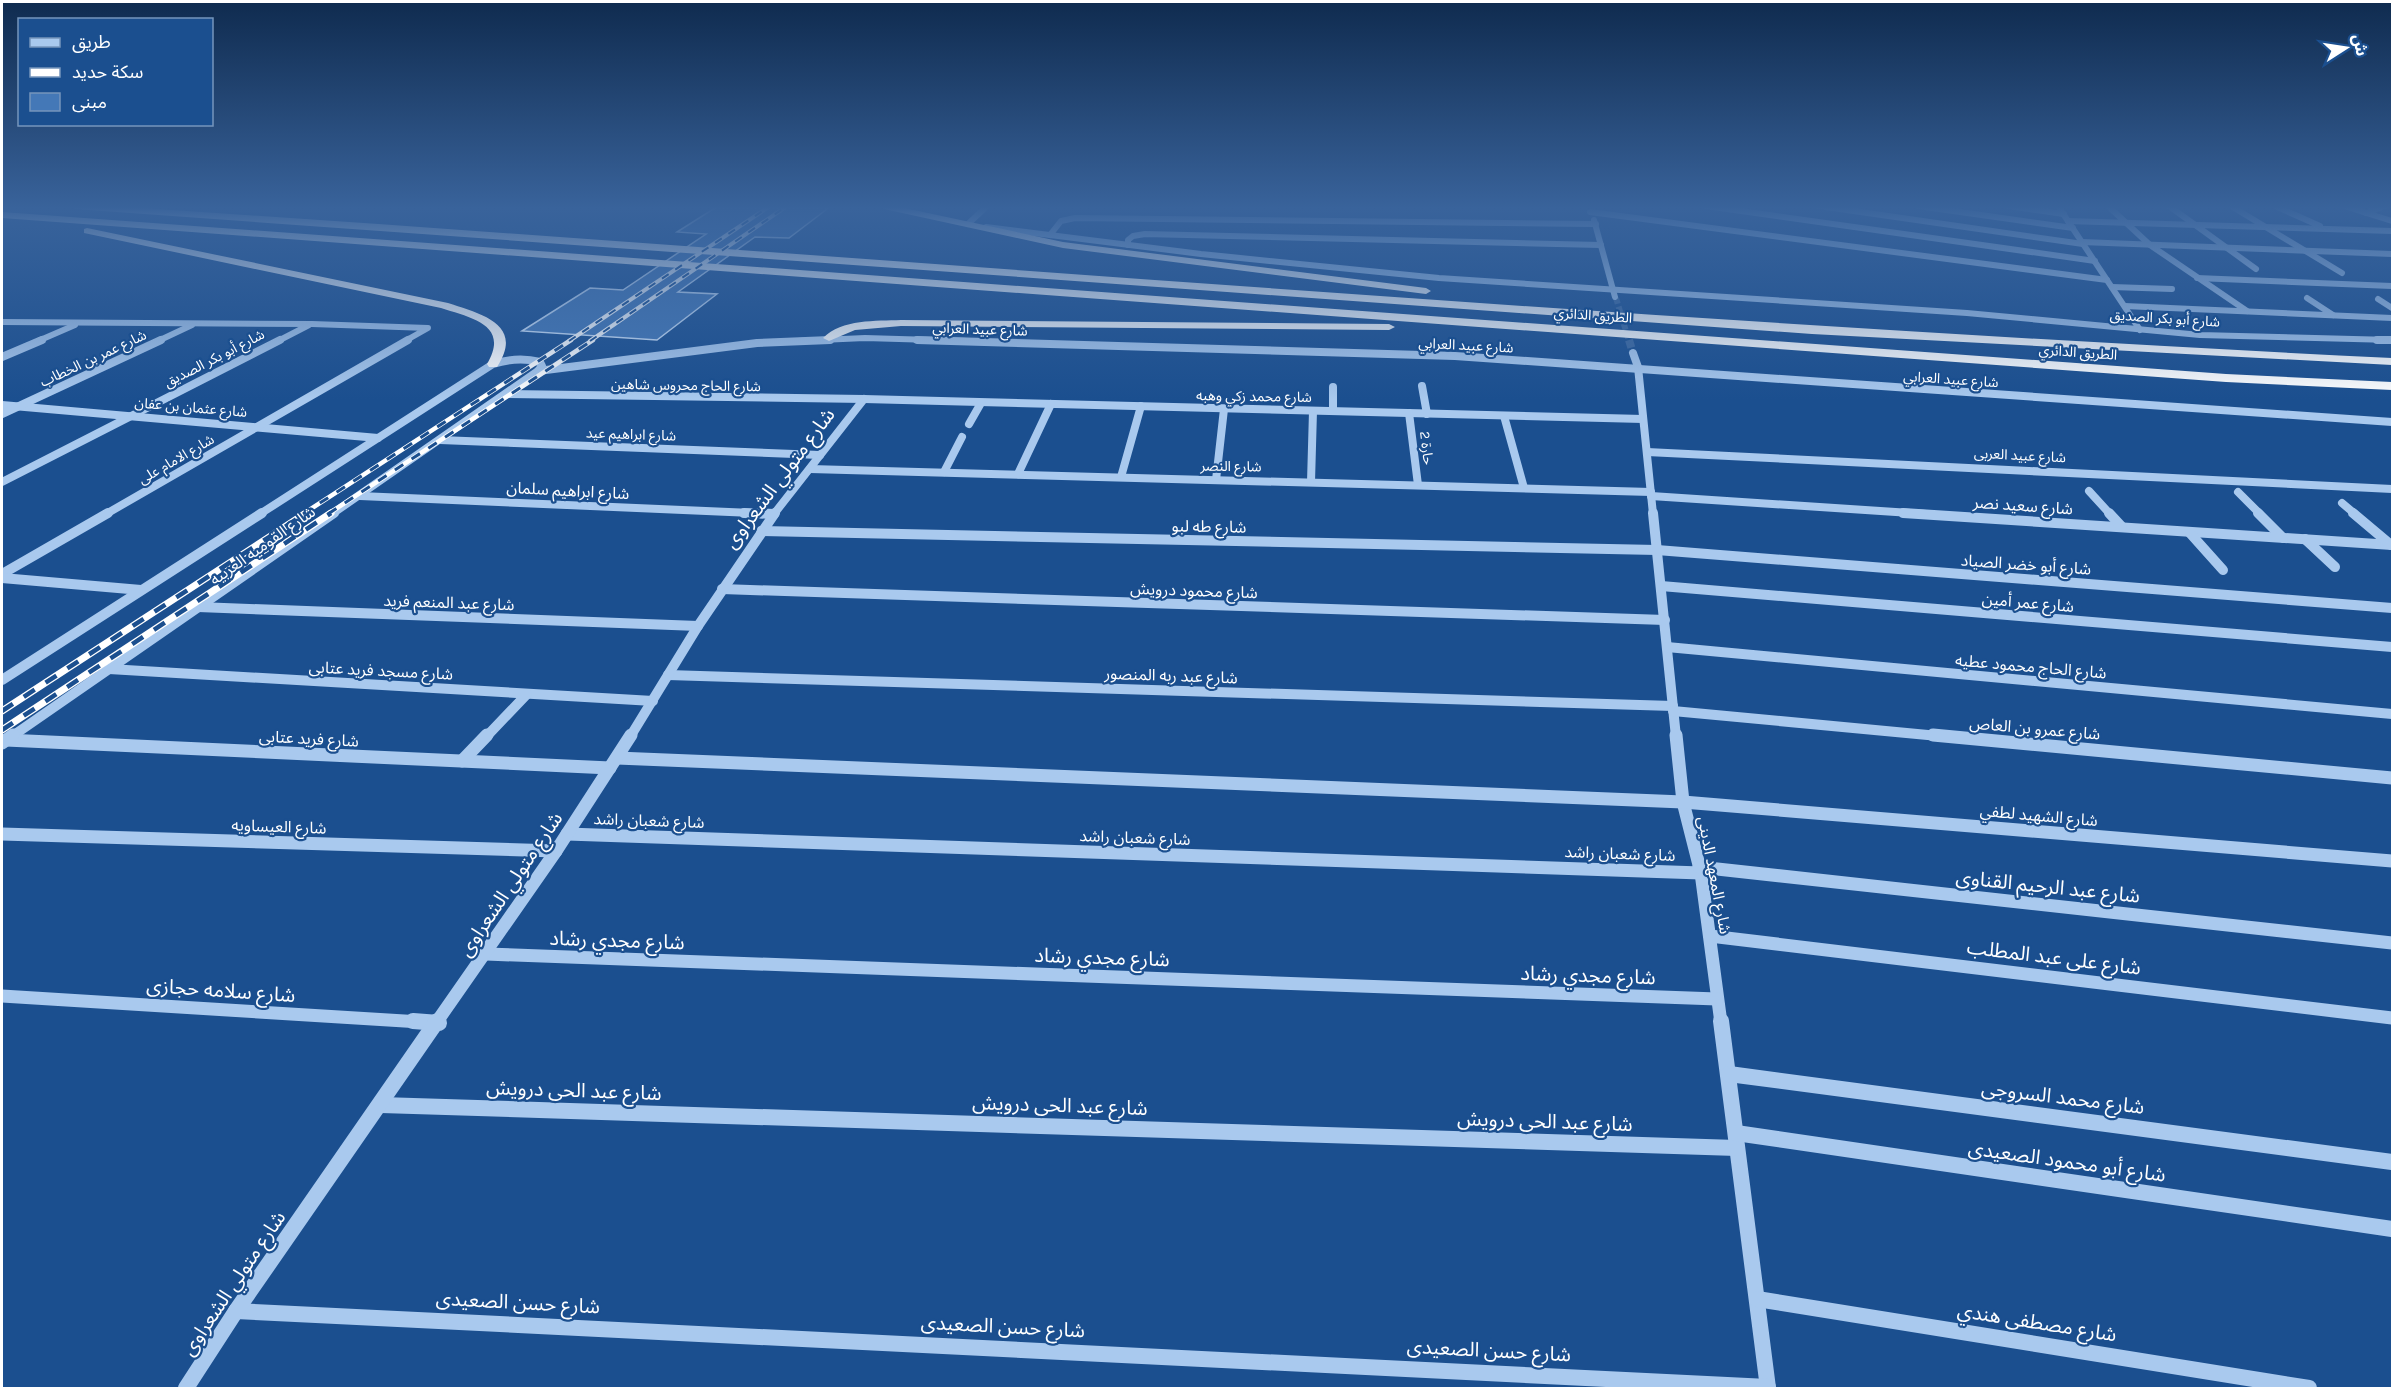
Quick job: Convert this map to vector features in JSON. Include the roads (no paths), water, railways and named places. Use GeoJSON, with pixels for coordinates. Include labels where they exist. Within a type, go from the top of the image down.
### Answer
{"type":"FeatureCollection","features":[{"type":"Feature","properties":{"kind":"highway"},"geometry":{"type":"LineString","coordinates":[[279,271],[444,305],[477,317],[497,329],[503,345],[501,354],[493,364]]}},
{"type":"Feature","properties":{"kind":"highway","name":"الطريق الدائري"},"geometry":{"type":"LineString","coordinates":[[758,271],[2214,377],[2392,386]]}},
{"type":"Feature","properties":{"kind":"highway","name":"الطريق الدائري"},"geometry":{"type":"LineString","coordinates":[[996,271],[1558,313],[2197,354],[2392,363]]}},
{"type":"Feature","properties":{"kind":"highway"},"geometry":{"type":"LineString","coordinates":[[1265,271],[1430,292],[1558,313]]}},
{"type":"Feature","properties":{"kind":"highway"},"geometry":{"type":"LineString","coordinates":[[829,338],[836,333],[850,329],[901,323],[1589,330]]}},
{"type":"Feature","properties":{"kind":"street","name":"شارع أبو بكر الصديق"},"geometry":{"type":"LineString","coordinates":[[1372,271],[1614,295],[1967,314],[2200,335],[2392,340]]}},
{"type":"Feature","properties":{"kind":"street"},"geometry":{"type":"LineString","coordinates":[[1608,271],[1614,295]]}},
{"type":"Feature","properties":{"kind":"street"},"geometry":{"type":"LineString","coordinates":[[2040,271],[2107,280]]}},
{"type":"Feature","properties":{"kind":"street"},"geometry":{"type":"LineString","coordinates":[[2101,271],[2140,330]]}},
{"type":"Feature","properties":{"kind":"street"},"geometry":{"type":"LineString","coordinates":[[2187,271],[2247,312]]}},
{"type":"Feature","properties":{"kind":"street"},"geometry":{"type":"LineString","coordinates":[[2339,271],[2342,273]]}},
{"type":"Feature","properties":{"kind":"street"},"geometry":{"type":"LineString","coordinates":[[2197,278],[2392,285]]}},
{"type":"Feature","properties":{"kind":"street"},"geometry":{"type":"LineString","coordinates":[[2112,286],[2172,289]]}},
{"type":"Feature","properties":{"kind":"street"},"geometry":{"type":"LineString","coordinates":[[2307,298],[2333,315]]}},
{"type":"Feature","properties":{"kind":"street"},"geometry":{"type":"LineString","coordinates":[[2378,299],[2392,308]]}},
{"type":"Feature","properties":{"kind":"street"},"geometry":{"type":"LineString","coordinates":[[2125,306],[2392,318]]}},
{"type":"Feature","properties":{"kind":"street"},"geometry":{"type":"LineString","coordinates":[[2,322],[312,324]]}},
{"type":"Feature","properties":{"kind":"street"},"geometry":{"type":"LineString","coordinates":[[2,357],[81,323]]}},
{"type":"Feature","properties":{"kind":"street","name":"شارع عمر بن الخطاب"},"geometry":{"type":"LineString","coordinates":[[2,414],[195,323]]}},
{"type":"Feature","properties":{"kind":"street","name":"شارع أبو بكر الصديق"},"geometry":{"type":"LineString","coordinates":[[2,482],[312,324]]}},
{"type":"Feature","properties":{"kind":"street","name":"شارع الامام على"},"geometry":{"type":"LineString","coordinates":[[2,576],[428,328],[312,324]]}},
{"type":"Feature","properties":{"kind":"street","name":"شارع عبيد العرابي"},"geometry":{"type":"LineString","coordinates":[[538,371],[757,344],[829,338],[1455,356],[1638,367],[2392,422]]}},
{"type":"Feature","properties":{"kind":"street","name":"شارع المعهد الدينى"},"geometry":{"type":"LineString","coordinates":[[1634,353],[1638,367],[1683,802],[1700,870],[1710,936],[1768,1388]]}},
{"type":"Feature","properties":{"kind":"street"},"geometry":{"type":"LineString","coordinates":[[493,364],[506,360],[532,359],[540,362],[542,366],[538,371]]}},
{"type":"Feature","properties":{"kind":"street","name":"شارع القوميه العربيه"},"geometry":{"type":"LineString","coordinates":[[2,680],[493,364]]}},
{"type":"Feature","properties":{"kind":"street","name":"شارع القوميه العربيه"},"geometry":{"type":"LineString","coordinates":[[4,742],[538,371]]}},
{"type":"Feature","properties":{"kind":"street"},"geometry":{"type":"LineString","coordinates":[[1422,386],[1427,414]]}},
{"type":"Feature","properties":{"kind":"street"},"geometry":{"type":"LineString","coordinates":[[1333,387],[1333,411]]}},
{"type":"Feature","properties":{"kind":"street","name":"شارع الحاج محروس شاهين"},"geometry":{"type":"LineString","coordinates":[[507,393],[864,399]]}},
{"type":"Feature","properties":{"kind":"street","name":"شارع محمد زكي وهبه"},"geometry":{"type":"LineString","coordinates":[[864,399],[1643,420]]}},
{"type":"Feature","properties":{"kind":"street","name":"شارع متولي الشعراوى"},"geometry":{"type":"LineString","coordinates":[[186,1389],[236,1311],[439,1023],[556,851],[614,763],[698,626],[761,531],[864,399]]}},
{"type":"Feature","properties":{"kind":"street"},"geometry":{"type":"LineString","coordinates":[[969,424],[981,403]]}},
{"type":"Feature","properties":{"kind":"street"},"geometry":{"type":"LineString","coordinates":[[1018,474],[1051,404]]}},
{"type":"Feature","properties":{"kind":"street","name":"شارع عثمان بن عفان"},"geometry":{"type":"LineString","coordinates":[[2,405],[378,438]]}},
{"type":"Feature","properties":{"kind":"street"},"geometry":{"type":"LineString","coordinates":[[1121,477],[1141,406]]}},
{"type":"Feature","properties":{"kind":"street"},"geometry":{"type":"LineString","coordinates":[[1216,480],[1224,409]]}},
{"type":"Feature","properties":{"kind":"street"},"geometry":{"type":"LineString","coordinates":[[1311,482],[1313,411]]}},
{"type":"Feature","properties":{"kind":"street","name":"حارة 2"},"geometry":{"type":"LineString","coordinates":[[1409,413],[1418,485]]}},
{"type":"Feature","properties":{"kind":"street"},"geometry":{"type":"LineString","coordinates":[[1504,416],[1524,488]]}},
{"type":"Feature","properties":{"kind":"street"},"geometry":{"type":"LineString","coordinates":[[944,472],[962,437]]}},
{"type":"Feature","properties":{"kind":"street","name":"شارع ابراهيم عيد"},"geometry":{"type":"LineString","coordinates":[[440,440],[820,455]]}},
{"type":"Feature","properties":{"kind":"street","name":"شارع عبيد العربى"},"geometry":{"type":"LineString","coordinates":[[1647,452],[2027,469],[2392,489]]}},
{"type":"Feature","properties":{"kind":"street","name":"شارع النصر"},"geometry":{"type":"LineString","coordinates":[[810,469],[1524,488],[1651,494]]}},
{"type":"Feature","properties":{"kind":"street"},"geometry":{"type":"LineString","coordinates":[[2089,491],[2122,527]]}},
{"type":"Feature","properties":{"kind":"street"},"geometry":{"type":"LineString","coordinates":[[2238,492],[2283,538]]}},
{"type":"Feature","properties":{"kind":"street","name":"شارع سعيد نصر"},"geometry":{"type":"LineString","coordinates":[[1651,494],[2392,545]]}},
{"type":"Feature","properties":{"kind":"street","name":"شارع ابراهيم سلمان"},"geometry":{"type":"LineString","coordinates":[[360,496],[774,514]]}},
{"type":"Feature","properties":{"kind":"street"},"geometry":{"type":"LineString","coordinates":[[2342,502],[2392,545]]}},
{"type":"Feature","properties":{"kind":"street","name":"شارع طه لبو"},"geometry":{"type":"LineString","coordinates":[[761,531],[1657,550]]}},
{"type":"Feature","properties":{"kind":"street"},"geometry":{"type":"LineString","coordinates":[[2189,532],[2223,570]]}},
{"type":"Feature","properties":{"kind":"street"},"geometry":{"type":"LineString","coordinates":[[2305,539],[2335,567]]}},
{"type":"Feature","properties":{"kind":"street","name":"شارع أبو خضر الصياد"},"geometry":{"type":"LineString","coordinates":[[1657,550],[2392,608]]}},
{"type":"Feature","properties":{"kind":"street"},"geometry":{"type":"LineString","coordinates":[[2,576],[141,590]]}},
{"type":"Feature","properties":{"kind":"street","name":"شارع عمر أمين"},"geometry":{"type":"LineString","coordinates":[[1661,586],[2392,647]]}},
{"type":"Feature","properties":{"kind":"street","name":"شارع محمود درويش"},"geometry":{"type":"LineString","coordinates":[[722,590],[1665,620]]}},
{"type":"Feature","properties":{"kind":"street","name":"شارع عبد المنعم فريد"},"geometry":{"type":"LineString","coordinates":[[198,607],[698,626]]}},
{"type":"Feature","properties":{"kind":"street","name":"شارع الحاج محمود عطيه"},"geometry":{"type":"LineString","coordinates":[[1667,647],[2392,714]]}},
{"type":"Feature","properties":{"kind":"street","name":"شارع مسجد فريد عتابى"},"geometry":{"type":"LineString","coordinates":[[109,669],[652,701]]}},
{"type":"Feature","properties":{"kind":"street","name":"شارع عبد ربه المنصور"},"geometry":{"type":"LineString","coordinates":[[668,675],[1673,708]]}},
{"type":"Feature","properties":{"kind":"street"},"geometry":{"type":"LineString","coordinates":[[462,761],[527,694]]}},
{"type":"Feature","properties":{"kind":"street","name":"شارع عمرو بن العاص"},"geometry":{"type":"LineString","coordinates":[[1673,708],[2392,778]]}},
{"type":"Feature","properties":{"kind":"street","name":"شارع فريد عتابى"},"geometry":{"type":"LineString","coordinates":[[4,742],[462,761],[614,763]]}},
{"type":"Feature","properties":{"kind":"street","name":"شارع الشهيد لطفي"},"geometry":{"type":"LineString","coordinates":[[614,763],[1683,802],[2392,861]]}},
{"type":"Feature","properties":{"kind":"street","name":"شارع العيساويه"},"geometry":{"type":"LineString","coordinates":[[2,834],[556,851]]}},
{"type":"Feature","properties":{"kind":"street","name":"شارع شعبان راشد"},"geometry":{"type":"LineString","coordinates":[[567,834],[1700,870]]}},
{"type":"Feature","properties":{"kind":"street","name":"شارع عبد الرحيم القناوى"},"geometry":{"type":"LineString","coordinates":[[1700,870],[2392,943]]}},
{"type":"Feature","properties":{"kind":"street","name":"شارع على عبد المطلب"},"geometry":{"type":"LineString","coordinates":[[1710,936],[2392,1018]]}},
{"type":"Feature","properties":{"kind":"street","name":"شارع مجدي رشاد"},"geometry":{"type":"LineString","coordinates":[[486,954],[1718,999]]}},
{"type":"Feature","properties":{"kind":"street","name":"شارع سلامه حجازى"},"geometry":{"type":"LineString","coordinates":[[2,996],[439,1023]]}},
{"type":"Feature","properties":{"kind":"street","name":"شارع محمد السروجى"},"geometry":{"type":"LineString","coordinates":[[1729,1074],[2392,1162]]}},
{"type":"Feature","properties":{"kind":"street","name":"شارع عبد الحى درويش"},"geometry":{"type":"LineString","coordinates":[[381,1105],[1736,1141]]}},
{"type":"Feature","properties":{"kind":"street","name":"شارع أبو محمود الصعيدى"},"geometry":{"type":"LineString","coordinates":[[1736,1141],[2392,1229]]}},
{"type":"Feature","properties":{"kind":"street","name":"شارع مصطفى هندي"},"geometry":{"type":"LineString","coordinates":[[1757,1299],[2309,1389]]}},
{"type":"Feature","properties":{"kind":"street","name":"شارع حسن الصعيدى"},"geometry":{"type":"LineString","coordinates":[[236,1311],[1768,1388]]}},
{"type":"Feature","properties":{"kind":"tunnel"},"geometry":{"type":"LineString","coordinates":[[1616,298],[1629,341]]}},
{"type":"Feature","properties":{"kind":"tunnel"},"geometry":{"type":"LineString","coordinates":[[1629,340],[1633,353]]}},
{"type":"Feature","properties":{"kind":"railway"},"geometry":{"type":"LineString","coordinates":[[569,341],[673,271]]}},
{"type":"Feature","properties":{"kind":"railway"},"geometry":{"type":"LineString","coordinates":[[590,341],[692,271]]}},
{"type":"Feature","properties":{"kind":"railway"},"geometry":{"type":"LineString","coordinates":[[303,514],[571,340]]}},
{"type":"Feature","properties":{"kind":"railway"},"geometry":{"type":"LineString","coordinates":[[328,514],[593,340]]}},
{"type":"Feature","properties":{"kind":"railway"},"geometry":{"type":"LineString","coordinates":[[2,711],[306,513]]}},
{"type":"Feature","properties":{"kind":"railway"},"geometry":{"type":"LineString","coordinates":[[2,730],[331,513]]}}]}
